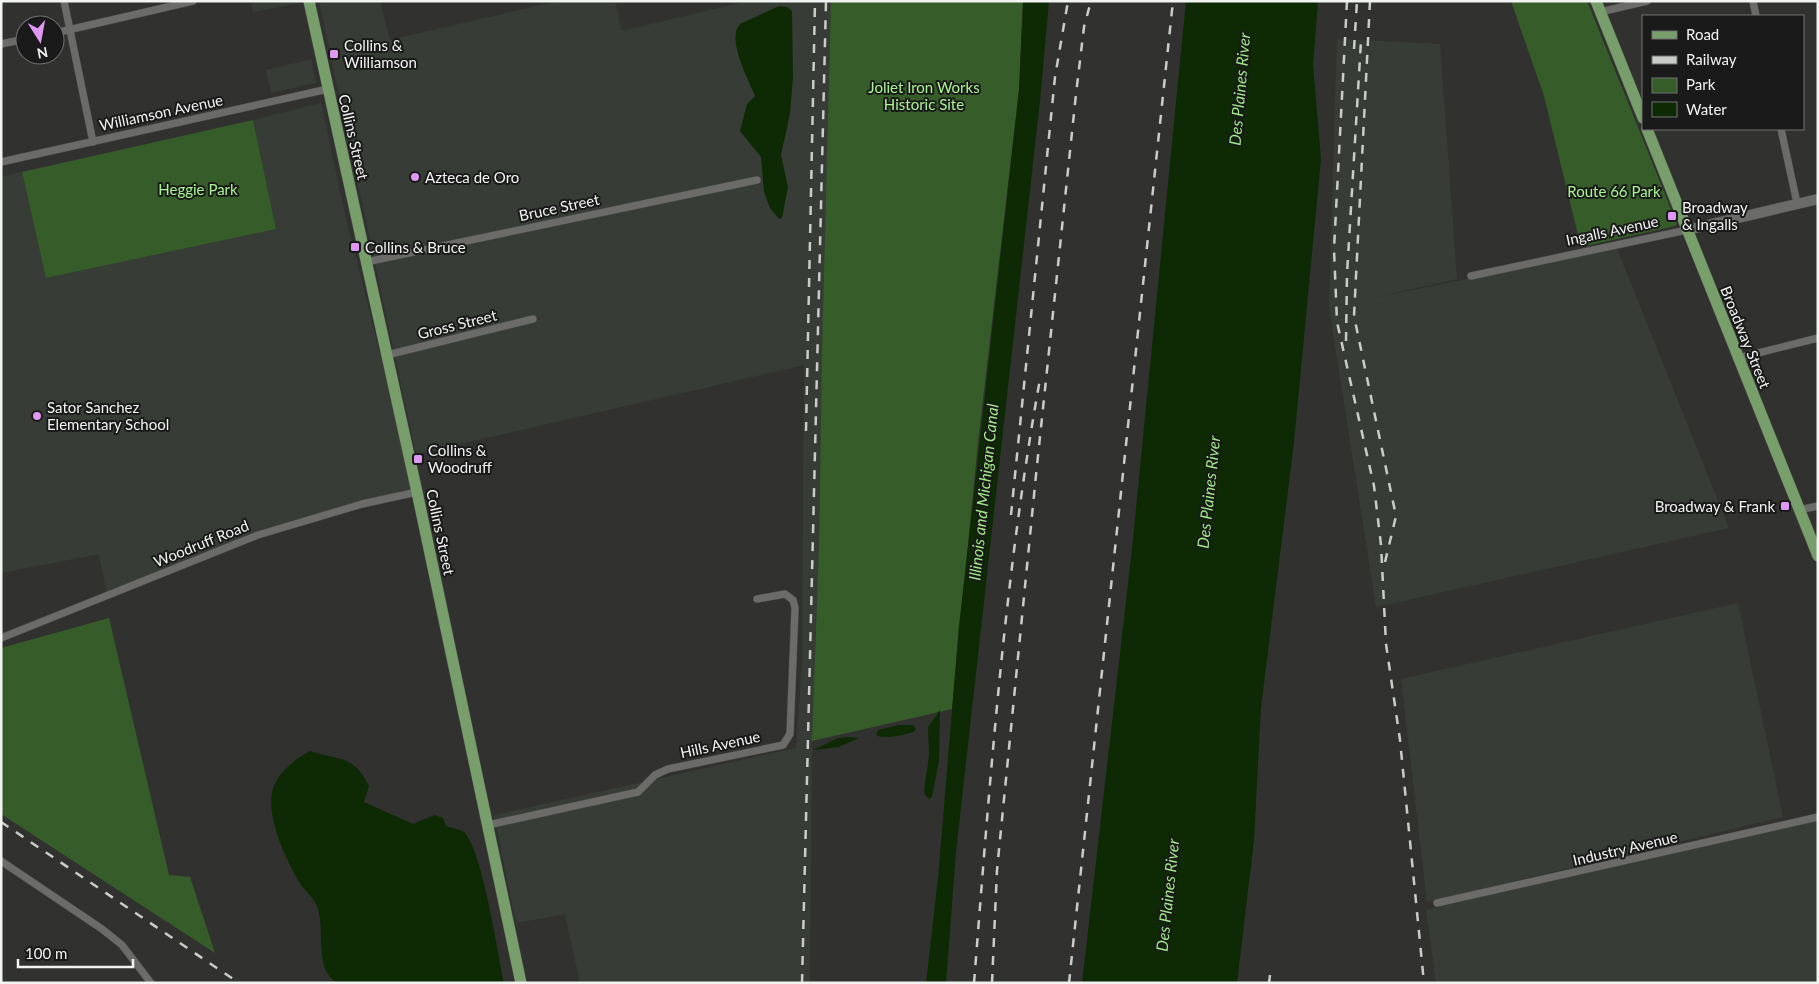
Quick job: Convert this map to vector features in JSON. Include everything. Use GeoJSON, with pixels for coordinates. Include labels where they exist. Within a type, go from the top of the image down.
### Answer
{"type":"FeatureCollection","features":[{"type":"Feature","properties":{"kind":"main road","name":"Collins Street"},"geometry":{"type":"LineString","coordinates":[[309,1],[418,492],[521,983]]}},
{"type":"Feature","properties":{"kind":"main road"},"geometry":{"type":"LineString","coordinates":[[1596,1],[1642,116]]}},
{"type":"Feature","properties":{"kind":"main road","name":"Broadway Street"},"geometry":{"type":"LineString","coordinates":[[1647,130],[1818,556]]}},
{"type":"Feature","properties":{"kind":"street"},"geometry":{"type":"LineString","coordinates":[[64,1],[93,142]]}},
{"type":"Feature","properties":{"kind":"street"},"geometry":{"type":"LineString","coordinates":[[65,31],[193,1]]}},
{"type":"Feature","properties":{"kind":"street"},"geometry":{"type":"LineString","coordinates":[[1600,12],[1647,1]]}},
{"type":"Feature","properties":{"kind":"street"},"geometry":{"type":"LineString","coordinates":[[1753,1],[1756,15]]}},
{"type":"Feature","properties":{"kind":"street"},"geometry":{"type":"LineString","coordinates":[[1,44],[15,41]]}},
{"type":"Feature","properties":{"kind":"street","name":"Williamson Avenue"},"geometry":{"type":"LineString","coordinates":[[1,162],[328,89]]}},
{"type":"Feature","properties":{"kind":"street"},"geometry":{"type":"LineString","coordinates":[[1781,130],[1797,204]]}},
{"type":"Feature","properties":{"kind":"street","name":"Bruce Street"},"geometry":{"type":"LineString","coordinates":[[366,262],[757,180]]}},
{"type":"Feature","properties":{"kind":"street","name":"Ingalls Avenue"},"geometry":{"type":"LineString","coordinates":[[1471,276],[1687,230],[1818,199]]}},
{"type":"Feature","properties":{"kind":"street","name":"Gross Street"},"geometry":{"type":"LineString","coordinates":[[387,355],[533,319]]}},
{"type":"Feature","properties":{"kind":"street"},"geometry":{"type":"LineString","coordinates":[[1738,358],[1818,338]]}},
{"type":"Feature","properties":{"kind":"street","name":"Woodruff Road"},"geometry":{"type":"LineString","coordinates":[[1,638],[250,538],[362,504],[418,492]]}},
{"type":"Feature","properties":{"kind":"street"},"geometry":{"type":"LineString","coordinates":[[1799,510],[1818,506]]}},
{"type":"Feature","properties":{"kind":"street","name":"Hills Avenue"},"geometry":{"type":"LineString","coordinates":[[488,825],[638,792],[655,775],[668,769],[784,745],[790,734],[795,608],[793,600],[785,594],[757,599]]}},
{"type":"Feature","properties":{"kind":"street","name":"Industry Avenue"},"geometry":{"type":"LineString","coordinates":[[1437,903],[1818,817]]}},
{"type":"Feature","properties":{"kind":"street"},"geometry":{"type":"LineString","coordinates":[[1,861],[102,929],[122,945],[151,983]]}},
{"type":"Feature","properties":{"kind":"shaded area"},"geometry":{"type":"Polygon","coordinates":[[[251,1],[299,1],[300,3],[253,12],[251,1]]]}},
{"type":"Feature","properties":{"kind":"shaded area"},"geometry":{"type":"Polygon","coordinates":[[[319,1],[380,1],[390,40],[558,1],[615,1],[622,31],[748,1],[831,1],[819,545],[812,741],[810,983],[580,983],[565,914],[516,923],[494,815],[796,748],[802,665],[804,365],[416,454],[319,1]]]}},
{"type":"Feature","properties":{"kind":"shaded area"},"geometry":{"type":"Polygon","coordinates":[[[1337,39],[1440,44],[1457,279],[1367,299],[1617,249],[1729,528],[1376,607],[1329,307],[1337,39]]]}},
{"type":"Feature","properties":{"kind":"shaded area"},"geometry":{"type":"Polygon","coordinates":[[[311,59],[316,83],[271,93],[266,70],[311,59]]]}},
{"type":"Feature","properties":{"kind":"shaded area"},"geometry":{"type":"Polygon","coordinates":[[[321,103],[345,214],[414,490],[278,527],[107,595],[99,554],[1,573],[1,177],[22,172],[46,278],[276,229],[253,120],[321,103]]]}},
{"type":"Feature","properties":{"kind":"shaded area"},"geometry":{"type":"Polygon","coordinates":[[[1738,603],[1783,817],[1427,902],[1401,679],[1738,603]]]}},
{"type":"Feature","properties":{"kind":"shaded area"},"geometry":{"type":"Polygon","coordinates":[[[1818,816],[1818,983],[1436,983],[1426,910],[1818,816]]]}},
{"type":"Feature","properties":{"kind":"green space","name":"Joliet Iron Works Historic Site"},"geometry":{"type":"Polygon","coordinates":[[[831,1],[1023,1],[1019,90],[978,442],[952,709],[812,741],[819,545],[831,1]]]}},
{"type":"Feature","properties":{"kind":"green space","name":"Route 66 Park"},"geometry":{"type":"Polygon","coordinates":[[[1511,1],[1587,1],[1677,224],[1675,226],[1581,247],[1544,96],[1511,1]]]}},
{"type":"Feature","properties":{"kind":"green space","name":"Heggie Park"},"geometry":{"type":"Polygon","coordinates":[[[253,120],[276,229],[46,278],[22,172],[253,120]]]}},
{"type":"Feature","properties":{"kind":"green space"},"geometry":{"type":"Polygon","coordinates":[[[109,618],[169,875],[190,877],[215,953],[1,814],[1,648],[109,618]]]}},
{"type":"Feature","properties":{"kind":"water","name":"Illinois and Michigan Canal"},"geometry":{"type":"Polygon","coordinates":[[[1023,1],[1049,1],[1040,101],[956,852],[946,983],[926,983],[938,878],[959,626],[1019,90],[1023,1]]]}},
{"type":"Feature","properties":{"kind":"water","name":"Des Plaines River"},"geometry":{"type":"Polygon","coordinates":[[[1186,1],[1318,1],[1313,65],[1321,159],[1294,442],[1261,708],[1254,841],[1237,983],[1082,983],[1132,549],[1186,1]]]}},
{"type":"Feature","properties":{"kind":"water"},"geometry":{"type":"Polygon","coordinates":[[[779,6],[787,7],[792,11],[793,77],[790,114],[781,155],[788,187],[782,218],[779,219],[770,208],[764,192],[761,157],[740,131],[747,104],[755,96],[743,69],[735,39],[736,30],[740,24],[779,6]]]}},
{"type":"Feature","properties":{"kind":"water"},"geometry":{"type":"Polygon","coordinates":[[[940,710],[939,761],[932,797],[929,799],[925,795],[924,790],[929,756],[928,727],[940,710]]]}},
{"type":"Feature","properties":{"kind":"water"},"geometry":{"type":"Polygon","coordinates":[[[899,725],[913,725],[916,728],[914,732],[900,736],[884,737],[876,735],[878,730],[899,725]]]}},
{"type":"Feature","properties":{"kind":"water"},"geometry":{"type":"Polygon","coordinates":[[[838,738],[859,738],[839,747],[813,750],[838,738]]]}},
{"type":"Feature","properties":{"kind":"water"},"geometry":{"type":"Polygon","coordinates":[[[310,751],[345,760],[357,768],[369,786],[364,802],[413,824],[435,815],[443,818],[446,826],[464,832],[471,842],[483,880],[504,983],[337,983],[329,976],[322,957],[319,913],[316,904],[299,882],[283,851],[272,815],[272,792],[277,779],[293,763],[310,751]]]}},
{"type":"Feature","properties":{"kind":"railway"},"geometry":{"type":"LineString","coordinates":[[806,431],[815,1]]}},
{"type":"Feature","properties":{"kind":"railway"},"geometry":{"type":"LineString","coordinates":[[802,983],[826,1]]}},
{"type":"Feature","properties":{"kind":"railway"},"geometry":{"type":"LineString","coordinates":[[1011,515],[1055,77],[1068,1]]}},
{"type":"Feature","properties":{"kind":"railway"},"geometry":{"type":"LineString","coordinates":[[992,983],[997,870],[1036,475],[1076,94],[1084,27],[1091,1]]}},
{"type":"Feature","properties":{"kind":"railway"},"geometry":{"type":"LineString","coordinates":[[1069,983],[1173,1]]}},
{"type":"Feature","properties":{"kind":"railway"},"geometry":{"type":"LineString","coordinates":[[1347,1],[1334,249],[1337,322],[1374,486],[1381,545],[1386,644],[1400,740],[1424,983]]}},
{"type":"Feature","properties":{"kind":"railway"},"geometry":{"type":"LineString","coordinates":[[1354,49],[1357,1]]}},
{"type":"Feature","properties":{"kind":"railway"},"geometry":{"type":"LineString","coordinates":[[1370,1],[1354,316],[1396,516],[1385,562]]}},
{"type":"Feature","properties":{"kind":"railway"},"geometry":{"type":"LineString","coordinates":[[1346,341],[1347,274],[1361,41]]}},
{"type":"Feature","properties":{"kind":"railway"},"geometry":{"type":"LineString","coordinates":[[974,983],[992,756],[1008,605],[1027,454],[1040,379]]}},
{"type":"Feature","properties":{"kind":"railway"},"geometry":{"type":"LineString","coordinates":[[1,822],[239,983]]}},
{"type":"Feature","properties":{"kind":"railway"},"geometry":{"type":"LineString","coordinates":[[1269,983],[1270,975]]}},
{"type":"Feature","properties":{"kind":"place","name":"Collins & Williamson"},"geometry":{"type":"Point","coordinates":[334,54]}},
{"type":"Feature","properties":{"kind":"place","name":"Azteca de Oro"},"geometry":{"type":"Point","coordinates":[415,177]}},
{"type":"Feature","properties":{"kind":"place","name":"Broadway & Ingalls"},"geometry":{"type":"Point","coordinates":[1672,216]}},
{"type":"Feature","properties":{"kind":"place","name":"Collins & Bruce"},"geometry":{"type":"Point","coordinates":[355,247]}},
{"type":"Feature","properties":{"kind":"place","name":"Sator Sanchez Elementary School"},"geometry":{"type":"Point","coordinates":[37,416]}},
{"type":"Feature","properties":{"kind":"place","name":"Collins & Woodruff"},"geometry":{"type":"Point","coordinates":[418,459]}},
{"type":"Feature","properties":{"kind":"place","name":"Broadway & Frank"},"geometry":{"type":"Point","coordinates":[1785,506]}}]}
